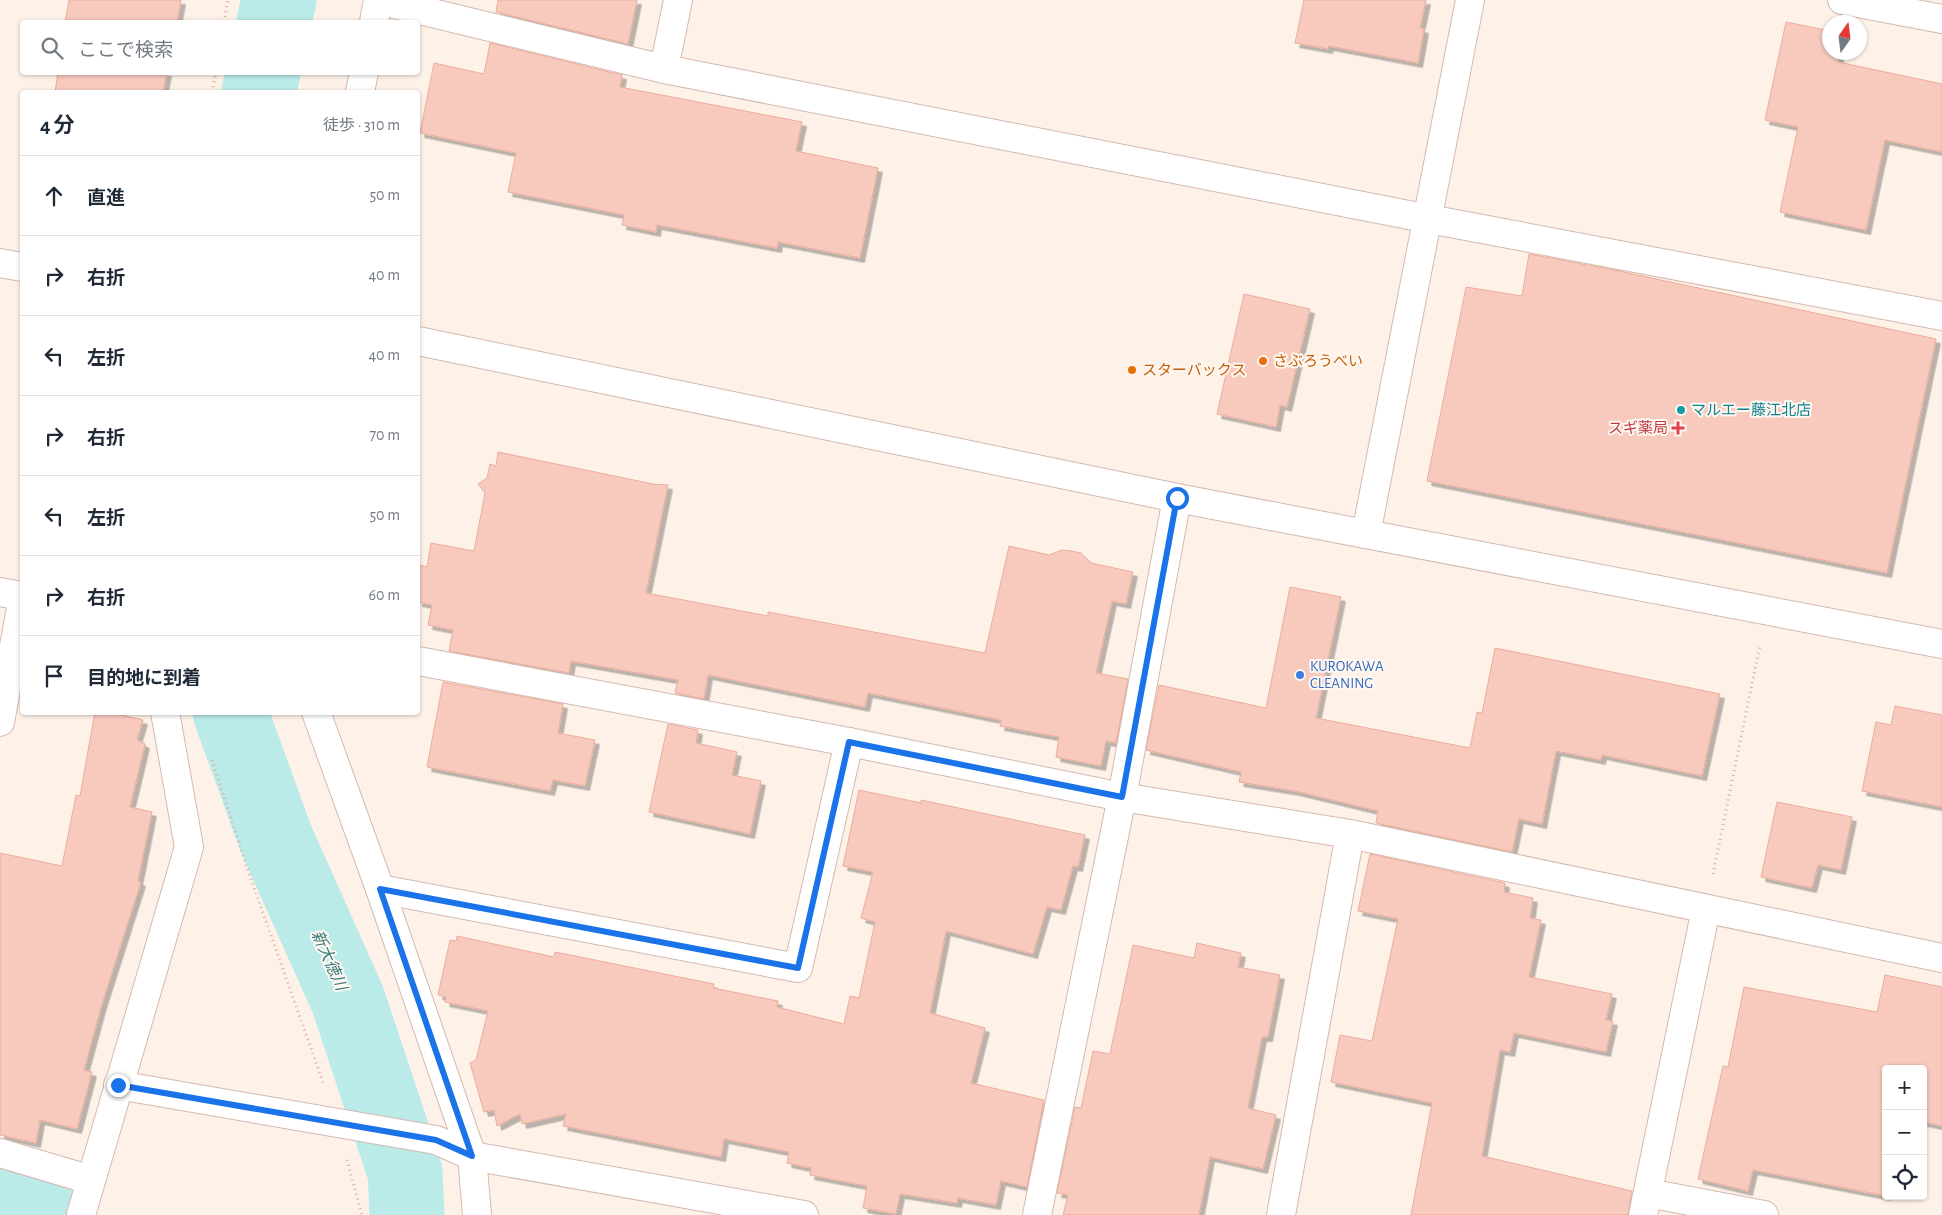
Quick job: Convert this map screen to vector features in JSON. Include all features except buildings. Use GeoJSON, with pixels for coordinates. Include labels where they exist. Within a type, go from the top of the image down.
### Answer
{"type":"FeatureCollection","features":[{"type":"Feature","properties":{"kind":"street"},"geometry":{"type":"LineString","coordinates":[[374,20],[378,0],[664,69],[1429,219],[1942,316]]}},
{"type":"Feature","properties":{"kind":"street"},"geometry":{"type":"LineString","coordinates":[[664,69],[678,0]]}},
{"type":"Feature","properties":{"kind":"street"},"geometry":{"type":"LineString","coordinates":[[1366,534],[1429,219],[1470,0]]}},
{"type":"Feature","properties":{"kind":"street"},"geometry":{"type":"LineString","coordinates":[[1842,0],[1942,18]]}},
{"type":"Feature","properties":{"kind":"street"},"geometry":{"type":"LineString","coordinates":[[360,90],[363,75]]}},
{"type":"Feature","properties":{"kind":"street"},"geometry":{"type":"LineString","coordinates":[[0,263],[20,267]]}},
{"type":"Feature","properties":{"kind":"street"},"geometry":{"type":"LineString","coordinates":[[420,340],[1177,498],[1768,609],[1942,644]]}},
{"type":"Feature","properties":{"kind":"street"},"geometry":{"type":"LineString","coordinates":[[1037,1215],[1122,797],[1177,498]]}},
{"type":"Feature","properties":{"kind":"street"},"geometry":{"type":"LineString","coordinates":[[0,592],[20,596]]}},
{"type":"Feature","properties":{"kind":"street"},"geometry":{"type":"LineString","coordinates":[[0,722],[20,614]]}},
{"type":"Feature","properties":{"kind":"street"},"geometry":{"type":"LineString","coordinates":[[420,661],[849,742],[1122,797],[1350,834],[1942,958]]}},
{"type":"Feature","properties":{"kind":"street"},"geometry":{"type":"LineString","coordinates":[[82,1212],[189,847],[166,715]]}},
{"type":"Feature","properties":{"kind":"street"},"geometry":{"type":"LineString","coordinates":[[317,715],[380,889],[472,1156],[477,1215]]}},
{"type":"Feature","properties":{"kind":"street"},"geometry":{"type":"LineString","coordinates":[[380,889],[798,968],[849,742]]}},
{"type":"Feature","properties":{"kind":"street"},"geometry":{"type":"LineString","coordinates":[[1281,1215],[1350,834]]}},
{"type":"Feature","properties":{"kind":"street"},"geometry":{"type":"LineString","coordinates":[[1706,909],[1645,1204],[1764,1215]]}},
{"type":"Feature","properties":{"kind":"street"},"geometry":{"type":"LineString","coordinates":[[118,1085],[436,1140],[472,1156],[753,1211],[804,1215]]}},
{"type":"Feature","properties":{"kind":"street"},"geometry":{"type":"LineString","coordinates":[[0,1153],[91,1180]]}},
{"type":"Feature","properties":{"kind":"path"},"geometry":{"type":"LineString","coordinates":[[224,20],[228,0]]}},
{"type":"Feature","properties":{"kind":"path"},"geometry":{"type":"LineString","coordinates":[[212,90],[215,75]]}},
{"type":"Feature","properties":{"kind":"path"},"geometry":{"type":"LineString","coordinates":[[1706,909],[1768,609]]}},
{"type":"Feature","properties":{"kind":"path"},"geometry":{"type":"LineString","coordinates":[[210,751],[246,865],[338,1124],[362,1215]]}},
{"type":"Feature","properties":{"kind":"waterway","name":"新大徳川"},"geometry":{"type":"LineString","coordinates":[[274,20],[279,0]]}},
{"type":"Feature","properties":{"kind":"waterway","name":"新大徳川"},"geometry":{"type":"LineString","coordinates":[[259,90],[262,75]]}},
{"type":"Feature","properties":{"kind":"waterway","name":"新大徳川"},"geometry":{"type":"LineString","coordinates":[[231,715],[276,839],[348,1000],[405,1172],[407,1215]]}},
{"type":"Feature","properties":{"kind":"waterway"},"geometry":{"type":"LineString","coordinates":[[0,1199],[52,1215]]}},
{"type":"Feature","properties":{"kind":"place","name":"さぶろうべい"},"geometry":{"type":"Point","coordinates":[1263,361]}},
{"type":"Feature","properties":{"kind":"place","name":"スターバックス"},"geometry":{"type":"Point","coordinates":[1132,370]}},
{"type":"Feature","properties":{"kind":"place","name":"マルエー藤江北店"},"geometry":{"type":"Point","coordinates":[1681,410]}},
{"type":"Feature","properties":{"kind":"place","name":"スギ薬局"},"geometry":{"type":"Point","coordinates":[1678,428]}},
{"type":"Feature","properties":{"kind":"place","name":"KUROKAWA CLEANING"},"geometry":{"type":"Point","coordinates":[1300,675]}},
{"type":"Feature","properties":{"kind":"route"},"geometry":{"type":"LineString","coordinates":[[118,1085],[436,1140],[472,1156],[380,889],[798,968],[849,742],[1122,797],[1177,498]]}}]}
